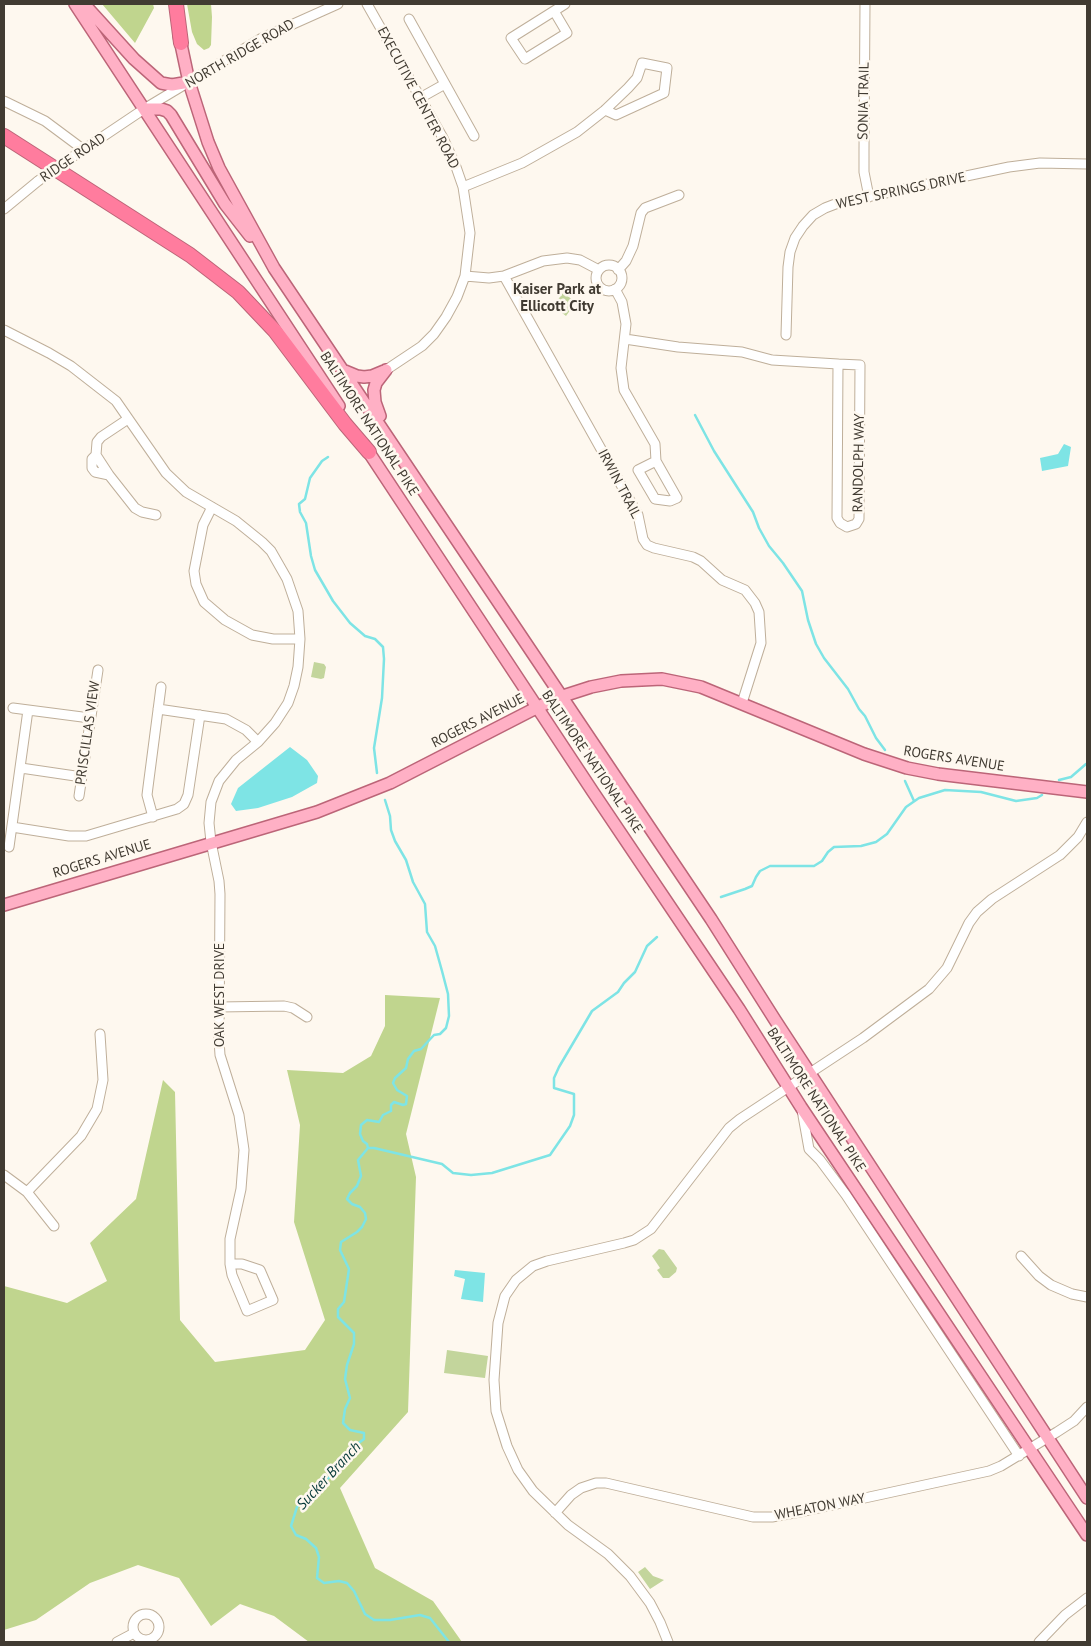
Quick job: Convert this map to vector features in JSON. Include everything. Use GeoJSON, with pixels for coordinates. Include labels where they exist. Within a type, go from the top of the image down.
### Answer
{"type":"FeatureCollection","features":[{"type":"Feature","properties":{"kind":"highway"},"geometry":{"type":"LineString","coordinates":[[176,4],[181,43]]}},
{"type":"Feature","properties":{"kind":"highway"},"geometry":{"type":"LineString","coordinates":[[4,136],[190,255],[238,292],[275,331],[345,424],[369,452]]}},
{"type":"Feature","properties":{"kind":"main road","name":"BALTIMORE NATIONAL PIKE"},"geometry":{"type":"LineString","coordinates":[[75,4],[538,708],[1087,1535]]}},
{"type":"Feature","properties":{"kind":"main road"},"geometry":{"type":"LineString","coordinates":[[84,4],[134,60],[161,83],[172,85],[189,82]]}},
{"type":"Feature","properties":{"kind":"main road","name":"BALTIMORE NATIONAL PIKE"},"geometry":{"type":"LineString","coordinates":[[170,4],[189,82],[208,142],[274,268],[711,919],[809,1073],[1087,1498]]}},
{"type":"Feature","properties":{"kind":"main road"},"geometry":{"type":"LineString","coordinates":[[144,109],[161,109],[171,115],[226,204],[274,268]]}},
{"type":"Feature","properties":{"kind":"main road"},"geometry":{"type":"LineString","coordinates":[[344,371],[364,377],[386,370]]}},
{"type":"Feature","properties":{"kind":"main road"},"geometry":{"type":"LineString","coordinates":[[386,370],[376,383],[374,396],[388,436]]}},
{"type":"Feature","properties":{"kind":"main road","name":"ROGERS AVENUE"},"geometry":{"type":"LineString","coordinates":[[4,904],[317,812],[370,792],[405,776],[563,696],[607,683],[653,679],[701,686],[864,754],[907,768],[947,775],[1087,792]]}},
{"type":"Feature","properties":{"kind":"street","name":"NORTH RIDGE ROAD"},"geometry":{"type":"LineString","coordinates":[[144,109],[262,38],[293,22],[338,4]]}},
{"type":"Feature","properties":{"kind":"street","name":"EXECUTIVE CENTER ROAD"},"geometry":{"type":"LineString","coordinates":[[367,4],[443,138],[463,187],[470,233],[465,276],[457,297],[434,334],[410,355],[386,370]]}},
{"type":"Feature","properties":{"kind":"street"},"geometry":{"type":"LineString","coordinates":[[554,11],[567,33],[525,59],[511,38],[565,4]]}},
{"type":"Feature","properties":{"kind":"street","name":"SONIA TRAIL"},"geometry":{"type":"LineString","coordinates":[[865,4],[864,172],[870,197]]}},
{"type":"Feature","properties":{"kind":"street"},"geometry":{"type":"LineString","coordinates":[[409,20],[474,136]]}},
{"type":"Feature","properties":{"kind":"street"},"geometry":{"type":"LineString","coordinates":[[463,187],[522,163],[577,132],[605,110],[637,78],[642,64],[668,68],[664,93],[616,115],[605,110]]}},
{"type":"Feature","properties":{"kind":"street"},"geometry":{"type":"LineString","coordinates":[[420,98],[445,84]]}},
{"type":"Feature","properties":{"kind":"street"},"geometry":{"type":"LineString","coordinates":[[4,101],[45,121],[84,150]]}},
{"type":"Feature","properties":{"kind":"street","name":"RIDGE ROAD"},"geometry":{"type":"LineString","coordinates":[[4,209],[38,181],[144,109]]}},
{"type":"Feature","properties":{"kind":"street","name":"WEST SPRINGS DRIVE"},"geometry":{"type":"LineString","coordinates":[[786,335],[790,252],[795,238],[813,215],[825,208],[838,203],[1009,167],[1040,164],[1087,164]]}},
{"type":"Feature","properties":{"kind":"street"},"geometry":{"type":"LineString","coordinates":[[618,270],[626,261],[634,246],[641,212],[645,208],[679,195]]}},
{"type":"Feature","properties":{"kind":"street"},"geometry":{"type":"LineString","coordinates":[[465,276],[489,278],[504,276],[543,260],[567,258],[580,260],[599,270]]}},
{"type":"Feature","properties":{"kind":"street"},"geometry":{"type":"LineString","coordinates":[[605,266],[610,266],[618,270],[621,281],[615,289],[607,291],[600,288],[596,278],[599,270],[605,266]]}},
{"type":"Feature","properties":{"kind":"street","name":"IRWIN TRAIL"},"geometry":{"type":"LineString","coordinates":[[504,276],[638,515],[643,539],[654,548],[693,557],[701,561],[722,580],[745,590],[755,603],[759,612],[761,643],[742,703]]}},
{"type":"Feature","properties":{"kind":"street"},"geometry":{"type":"LineString","coordinates":[[615,289],[622,302],[624,313],[625,339],[620,368],[624,390],[656,444],[656,461],[677,498],[670,501],[655,498],[638,470],[656,461]]}},
{"type":"Feature","properties":{"kind":"street","name":"OAK WEST DRIVE"},"geometry":{"type":"LineString","coordinates":[[4,330],[49,352],[71,366],[116,401],[166,473],[186,492],[236,521],[262,542],[277,561],[294,596],[298,611],[300,639],[294,686],[288,703],[275,724],[258,742],[236,760],[219,780],[211,802],[209,824],[220,894],[220,1054],[240,1115],[244,1150],[241,1189],[230,1239],[230,1264],[232,1275],[247,1311],[273,1300],[260,1270],[242,1264],[230,1264]]}},
{"type":"Feature","properties":{"kind":"street","name":"RANDOLPH WAY"},"geometry":{"type":"LineString","coordinates":[[625,339],[678,347],[742,352],[772,360],[860,365],[859,519],[856,524],[847,527],[840,523],[837,518],[838,364]]}},
{"type":"Feature","properties":{"kind":"street"},"geometry":{"type":"LineString","coordinates":[[128,418],[101,437],[97,442],[96,455],[135,508],[142,512],[156,515]]}},
{"type":"Feature","properties":{"kind":"street"},"geometry":{"type":"LineString","coordinates":[[212,507],[203,525],[194,571],[196,584],[204,602],[225,620],[252,635],[274,639],[300,639]]}},
{"type":"Feature","properties":{"kind":"street","name":"PRISCILLAS VIEW"},"geometry":{"type":"LineString","coordinates":[[79,796],[98,670]]}},
{"type":"Feature","properties":{"kind":"street"},"geometry":{"type":"LineString","coordinates":[[153,817],[147,795],[161,687]]}},
{"type":"Feature","properties":{"kind":"street"},"geometry":{"type":"LineString","coordinates":[[13,708],[90,718]]}},
{"type":"Feature","properties":{"kind":"street"},"geometry":{"type":"LineString","coordinates":[[158,709],[226,720],[237,724],[258,742]]}},
{"type":"Feature","properties":{"kind":"street"},"geometry":{"type":"LineString","coordinates":[[10,848],[28,710]]}},
{"type":"Feature","properties":{"kind":"street"},"geometry":{"type":"LineString","coordinates":[[12,827],[69,836],[86,836],[177,809],[187,799],[200,715]]}},
{"type":"Feature","properties":{"kind":"street"},"geometry":{"type":"LineString","coordinates":[[21,768],[82,777]]}},
{"type":"Feature","properties":{"kind":"street"},"geometry":{"type":"LineString","coordinates":[[668,1642],[650,1603],[630,1576],[608,1554],[568,1525],[533,1491],[518,1470],[507,1446],[496,1411],[494,1359],[500,1312],[509,1289],[516,1280],[533,1266],[624,1243],[643,1235],[659,1219],[729,1128],[877,1028],[929,989],[947,968],[969,923],[977,912],[992,899],[1060,855],[1078,837],[1087,822]]}},
{"type":"Feature","properties":{"kind":"street"},"geometry":{"type":"LineString","coordinates":[[219,1007],[284,1006],[293,1008],[307,1017]]}},
{"type":"Feature","properties":{"kind":"street"},"geometry":{"type":"LineString","coordinates":[[27,1192],[81,1136],[97,1109],[103,1080],[100,1034]]}},
{"type":"Feature","properties":{"kind":"street"},"geometry":{"type":"LineString","coordinates":[[802,1107],[809,1149],[820,1160],[846,1194],[1019,1456]]}},
{"type":"Feature","properties":{"kind":"street"},"geometry":{"type":"LineString","coordinates":[[4,1175],[27,1192],[54,1226]]}},
{"type":"Feature","properties":{"kind":"street"},"geometry":{"type":"LineString","coordinates":[[1021,1256],[1039,1276],[1051,1285],[1072,1294],[1087,1297]]}},
{"type":"Feature","properties":{"kind":"street","name":"WHEATON WAY"},"geometry":{"type":"LineString","coordinates":[[555,1513],[571,1495],[581,1488],[596,1483],[606,1483],[752,1517],[772,1517],[805,1511],[975,1475],[1001,1466],[1074,1421],[1087,1407]]}},
{"type":"Feature","properties":{"kind":"street"},"geometry":{"type":"LineString","coordinates":[[1039,1642],[1065,1615],[1087,1598]]}},
{"type":"Feature","properties":{"kind":"street"},"geometry":{"type":"LineString","coordinates":[[117,1642],[134,1633]]}},
{"type":"Feature","properties":{"kind":"green space"},"geometry":{"type":"Polygon","coordinates":[[[102,4],[153,4],[154,8],[135,43],[102,4]]]}},
{"type":"Feature","properties":{"kind":"green space"},"geometry":{"type":"Polygon","coordinates":[[[187,4],[211,4],[211,45],[209,48],[204,50],[197,44],[192,32],[187,4]]]}},
{"type":"Feature","properties":{"kind":"green space"},"geometry":{"type":"Polygon","coordinates":[[[563,293],[576,302],[566,316],[553,306],[563,293]]]}},
{"type":"Feature","properties":{"kind":"green space"},"geometry":{"type":"Polygon","coordinates":[[[314,662],[324,664],[326,667],[324,678],[311,677],[314,662]]]}},
{"type":"Feature","properties":{"kind":"green space"},"geometry":{"type":"Polygon","coordinates":[[[385,995],[440,998],[406,1134],[416,1177],[408,1412],[340,1488],[375,1568],[433,1601],[462,1642],[309,1642],[274,1616],[240,1604],[211,1626],[179,1578],[138,1565],[90,1583],[36,1620],[4,1630],[4,1286],[67,1303],[107,1281],[90,1243],[136,1199],[163,1080],[175,1092],[180,1320],[215,1362],[305,1350],[325,1320],[294,1222],[300,1125],[287,1070],[343,1073],[371,1056],[385,1026],[385,995]]]}},
{"type":"Feature","properties":{"kind":"green space"},"geometry":{"type":"Polygon","coordinates":[[[659,1249],[664,1250],[677,1268],[676,1272],[669,1278],[663,1278],[657,1270],[660,1268],[652,1256],[659,1249]]]}},
{"type":"Feature","properties":{"kind":"green space"},"geometry":{"type":"Polygon","coordinates":[[[447,1350],[488,1356],[485,1378],[444,1373],[447,1350]]]}},
{"type":"Feature","properties":{"kind":"green space"},"geometry":{"type":"Polygon","coordinates":[[[645,1567],[653,1576],[664,1580],[650,1589],[638,1572],[645,1567]]]}},
{"type":"Feature","properties":{"kind":"water"},"geometry":{"type":"Polygon","coordinates":[[[1064,444],[1071,447],[1068,466],[1042,471],[1040,458],[1058,454],[1064,444]]]}},
{"type":"Feature","properties":{"kind":"water"},"geometry":{"type":"Polygon","coordinates":[[[290,747],[307,760],[318,776],[317,783],[292,797],[258,808],[236,811],[231,804],[238,788],[290,747]]]}},
{"type":"Feature","properties":{"kind":"water"},"geometry":{"type":"Polygon","coordinates":[[[455,1270],[485,1273],[483,1302],[461,1299],[465,1279],[454,1276],[455,1270]]]}},
{"type":"Feature","properties":{"kind":"waterway"},"geometry":{"type":"LineString","coordinates":[[695,415],[714,451],[753,512],[769,546],[802,591],[808,620],[816,644],[824,658],[848,689],[885,750]]}},
{"type":"Feature","properties":{"kind":"waterway"},"geometry":{"type":"LineString","coordinates":[[328,457],[322,461],[310,478],[305,499],[299,504],[300,512],[306,523],[315,570],[333,601],[350,623],[365,636],[375,639],[383,647],[382,698],[374,748],[377,773]]}},
{"type":"Feature","properties":{"kind":"waterway","name":"Sucker Branch"},"geometry":{"type":"LineString","coordinates":[[1059,780],[1071,777],[1086,764]]}},
{"type":"Feature","properties":{"kind":"waterway"},"geometry":{"type":"LineString","coordinates":[[905,781],[914,801]]}},
{"type":"Feature","properties":{"kind":"waterway","name":"Sucker Branch"},"geometry":{"type":"LineString","coordinates":[[721,897],[752,886],[760,871],[770,866],[814,866],[822,861],[834,847],[861,846],[876,842],[887,834],[906,807],[919,798],[945,790],[981,792],[1016,801],[1037,798],[1042,795]]}},
{"type":"Feature","properties":{"kind":"waterway"},"geometry":{"type":"LineString","coordinates":[[368,1148],[360,1134],[361,1125],[367,1120],[379,1122],[383,1115],[391,1111],[391,1105],[394,1102],[406,1104],[407,1096],[397,1090],[393,1083],[395,1078],[406,1068],[408,1059],[414,1051],[421,1049],[434,1035],[440,1034],[446,1028],[449,1016],[448,994],[442,971],[435,946],[427,932],[425,904],[413,882],[406,860],[395,841],[385,800]]}},
{"type":"Feature","properties":{"kind":"waterway","name":"Sucker Branch"},"geometry":{"type":"LineString","coordinates":[[449,1642],[430,1618],[420,1615],[390,1620],[374,1620],[365,1614],[354,1591],[347,1583],[339,1581],[324,1583],[317,1578],[319,1557],[316,1548],[306,1539],[296,1535],[291,1526],[297,1507],[309,1494],[331,1476],[352,1448],[364,1439],[364,1433],[350,1430],[343,1423],[345,1409],[350,1398],[345,1379],[347,1365],[354,1344],[354,1333],[338,1317],[338,1309],[344,1302],[349,1269],[340,1250],[341,1242],[357,1232],[366,1219],[365,1213],[360,1207],[352,1204],[347,1199],[357,1186],[361,1176],[358,1160],[368,1148],[374,1148],[442,1164],[453,1173],[471,1175],[492,1173],[550,1155],[570,1126],[574,1115],[574,1094],[554,1088],[554,1078],[559,1067],[592,1011],[618,992],[635,972],[647,946],[657,937]]}},
{"type":"Feature","properties":{"kind":"district","name":"Kaiser Park at Ellicott City"},"geometry":{"type":"Point","coordinates":[557,298]}}]}
